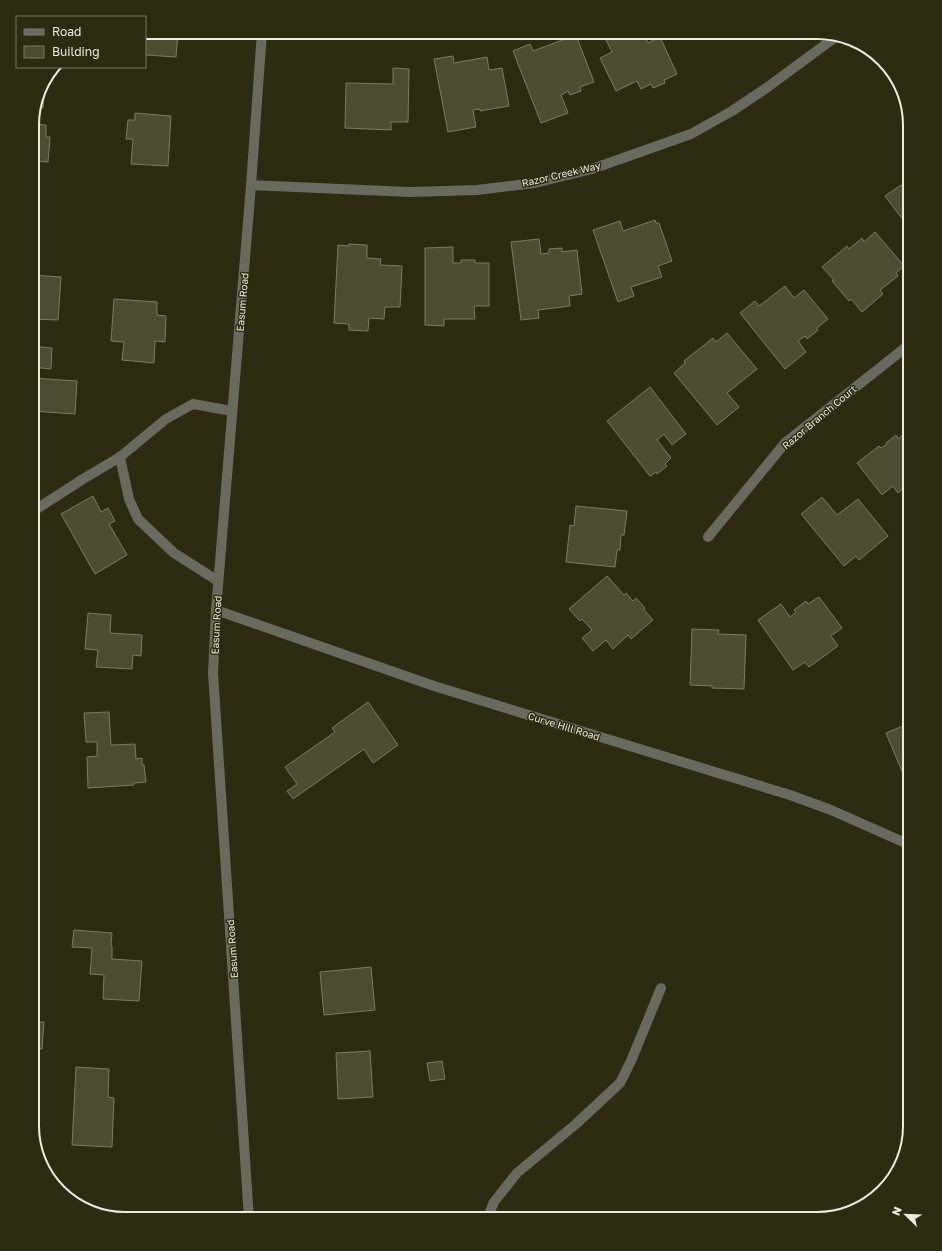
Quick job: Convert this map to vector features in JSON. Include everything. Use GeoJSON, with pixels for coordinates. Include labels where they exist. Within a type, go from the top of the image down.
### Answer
{"type":"FeatureCollection","features":[{"type":"Feature","properties":{"kind":"street","name":"Easum Road"},"geometry":{"type":"LineString","coordinates":[[249,1212],[213,673],[218,581],[251,185],[261,39]]}},
{"type":"Feature","properties":{"kind":"street","name":"Razor Creek Way"},"geometry":{"type":"LineString","coordinates":[[251,185],[410,192],[477,190],[535,182],[592,169],[691,134],[732,111],[765,89],[830,40]]}},
{"type":"Feature","properties":{"kind":"street","name":"Razor Branch Court"},"geometry":{"type":"LineString","coordinates":[[708,537],[785,443],[903,350]]}},
{"type":"Feature","properties":{"kind":"street"},"geometry":{"type":"LineString","coordinates":[[39,507],[120,457],[166,419],[193,404],[232,411]]}},
{"type":"Feature","properties":{"kind":"street"},"geometry":{"type":"LineString","coordinates":[[120,457],[129,499],[138,519],[174,553],[218,581]]}},
{"type":"Feature","properties":{"kind":"street","name":"Curve Hill Road"},"geometry":{"type":"LineString","coordinates":[[216,610],[434,686],[790,795],[851,818],[903,842]]}},
{"type":"Feature","properties":{"kind":"street"},"geometry":{"type":"LineString","coordinates":[[490,1212],[494,1202],[517,1173],[576,1124],[620,1083],[631,1061],[661,988]]}},
{"type":"Feature","properties":{"kind":"building"},"geometry":{"type":"Polygon","coordinates":[[[146,39],[177,39],[176,57],[146,55],[146,39]]]}},
{"type":"Feature","properties":{"kind":"building"},"geometry":{"type":"Polygon","coordinates":[[[565,39],[578,39],[594,82],[580,87],[581,91],[570,95],[568,91],[561,95],[568,113],[541,123],[513,51],[530,44],[533,51],[565,39]]]}},
{"type":"Feature","properties":{"kind":"building"},"geometry":{"type":"Polygon","coordinates":[[[606,39],[646,39],[648,43],[656,39],[661,39],[677,74],[664,80],[665,83],[653,88],[651,84],[641,89],[637,81],[616,91],[600,58],[612,52],[606,39]]]}},
{"type":"Feature","properties":{"kind":"building"},"geometry":{"type":"Polygon","coordinates":[[[453,56],[454,63],[487,57],[489,70],[502,68],[509,106],[480,111],[480,109],[473,110],[476,127],[448,132],[434,59],[453,56]]]}},
{"type":"Feature","properties":{"kind":"building"},"geometry":{"type":"Polygon","coordinates":[[[393,68],[409,69],[408,122],[391,122],[391,130],[345,128],[346,83],[393,84],[393,68]]]}},
{"type":"Feature","properties":{"kind":"building"},"geometry":{"type":"Polygon","coordinates":[[[44,98],[43,108],[41,108],[44,98]]]}},
{"type":"Feature","properties":{"kind":"building"},"geometry":{"type":"Polygon","coordinates":[[[135,113],[171,116],[168,166],[131,164],[133,139],[126,139],[128,120],[135,120],[135,113]]]}},
{"type":"Feature","properties":{"kind":"building"},"geometry":{"type":"Polygon","coordinates":[[[39,124],[46,125],[46,137],[50,137],[48,162],[39,161],[39,124]]]}},
{"type":"Feature","properties":{"kind":"building"},"geometry":{"type":"Polygon","coordinates":[[[901,185],[903,188],[903,220],[885,196],[901,185]]]}},
{"type":"Feature","properties":{"kind":"building"},"geometry":{"type":"Polygon","coordinates":[[[655,220],[656,223],[659,223],[672,261],[658,266],[662,277],[631,287],[634,296],[618,302],[593,230],[620,221],[623,231],[655,220]]]}},
{"type":"Feature","properties":{"kind":"building"},"geometry":{"type":"Polygon","coordinates":[[[875,232],[903,265],[903,267],[896,273],[898,276],[880,290],[883,294],[862,312],[851,299],[849,301],[832,281],[834,280],[822,267],[847,246],[849,249],[862,238],[864,242],[875,232]]]}},
{"type":"Feature","properties":{"kind":"building"},"geometry":{"type":"Polygon","coordinates":[[[539,239],[541,254],[549,253],[549,249],[562,248],[562,252],[577,250],[582,294],[569,296],[570,306],[538,310],[539,318],[521,320],[511,242],[539,239]]]}},
{"type":"Feature","properties":{"kind":"building"},"geometry":{"type":"Polygon","coordinates":[[[349,244],[367,245],[367,258],[381,259],[380,265],[402,266],[400,307],[385,307],[384,319],[369,318],[368,331],[349,330],[349,324],[334,323],[338,245],[349,246],[349,244]]]}},
{"type":"Feature","properties":{"kind":"building"},"geometry":{"type":"Polygon","coordinates":[[[453,247],[453,263],[461,263],[461,260],[475,260],[475,263],[489,263],[489,306],[474,306],[475,319],[444,319],[444,326],[425,325],[425,248],[453,247]]]}},
{"type":"Feature","properties":{"kind":"building"},"geometry":{"type":"Polygon","coordinates":[[[39,275],[61,277],[58,320],[39,319],[39,275]]]}},
{"type":"Feature","properties":{"kind":"building"},"geometry":{"type":"Polygon","coordinates":[[[785,286],[794,298],[804,290],[828,319],[807,339],[805,336],[798,341],[806,352],[785,369],[740,313],[755,301],[759,306],[785,286]]]}},
{"type":"Feature","properties":{"kind":"building"},"geometry":{"type":"Polygon","coordinates":[[[114,299],[157,302],[157,315],[166,316],[165,342],[155,341],[154,363],[122,360],[124,342],[111,341],[114,299]]]}},
{"type":"Feature","properties":{"kind":"building"},"geometry":{"type":"Polygon","coordinates":[[[727,333],[757,369],[727,393],[739,407],[717,425],[674,373],[685,363],[684,361],[713,338],[716,342],[727,333]]]}},
{"type":"Feature","properties":{"kind":"building"},"geometry":{"type":"Polygon","coordinates":[[[39,347],[52,348],[51,369],[39,368],[39,347]]]}},
{"type":"Feature","properties":{"kind":"building"},"geometry":{"type":"Polygon","coordinates":[[[39,378],[77,381],[75,414],[39,411],[39,378]]]}},
{"type":"Feature","properties":{"kind":"building"},"geometry":{"type":"Polygon","coordinates":[[[650,387],[686,434],[672,445],[664,434],[657,440],[671,458],[665,464],[667,466],[657,474],[656,472],[650,476],[607,421],[650,387]]]}},
{"type":"Feature","properties":{"kind":"building"},"geometry":{"type":"Polygon","coordinates":[[[896,435],[898,439],[903,435],[903,489],[898,493],[893,486],[882,495],[857,463],[879,446],[881,448],[887,444],[886,443],[896,435]]]}},
{"type":"Feature","properties":{"kind":"building"},"geometry":{"type":"Polygon","coordinates":[[[93,496],[101,512],[108,508],[115,521],[109,524],[127,555],[95,574],[61,514],[93,496]]]}},
{"type":"Feature","properties":{"kind":"building"},"geometry":{"type":"Polygon","coordinates":[[[822,497],[837,515],[858,499],[888,536],[859,560],[856,556],[844,566],[801,514],[822,497]]]}},
{"type":"Feature","properties":{"kind":"building"},"geometry":{"type":"Polygon","coordinates":[[[576,506],[627,511],[624,535],[621,535],[620,550],[617,550],[615,567],[566,562],[570,525],[574,526],[576,506]]]}},
{"type":"Feature","properties":{"kind":"building"},"geometry":{"type":"Polygon","coordinates":[[[607,576],[624,595],[626,593],[633,601],[636,598],[653,620],[631,639],[628,635],[613,649],[606,640],[593,651],[582,638],[592,630],[582,619],[580,621],[569,609],[607,576]]]}},
{"type":"Feature","properties":{"kind":"building"},"geometry":{"type":"Polygon","coordinates":[[[819,597],[842,628],[831,636],[838,646],[809,667],[805,662],[793,670],[758,620],[781,604],[790,617],[796,612],[794,610],[806,601],[808,604],[819,597]]]}},
{"type":"Feature","properties":{"kind":"building"},"geometry":{"type":"Polygon","coordinates":[[[88,613],[111,615],[110,633],[142,635],[141,656],[133,655],[132,669],[96,667],[98,650],[85,649],[88,613]]]}},
{"type":"Feature","properties":{"kind":"building"},"geometry":{"type":"Polygon","coordinates":[[[692,629],[719,630],[718,634],[746,635],[744,689],[712,688],[712,686],[690,685],[692,629]]]}},
{"type":"Feature","properties":{"kind":"building"},"geometry":{"type":"Polygon","coordinates":[[[368,702],[398,745],[373,763],[364,749],[293,799],[287,791],[297,784],[285,767],[335,732],[332,728],[368,702]]]}},
{"type":"Feature","properties":{"kind":"building"},"geometry":{"type":"Polygon","coordinates":[[[109,712],[111,745],[135,744],[136,759],[142,758],[146,782],[133,783],[134,785],[88,788],[87,757],[97,756],[97,742],[86,742],[84,713],[109,712]]]}},
{"type":"Feature","properties":{"kind":"building"},"geometry":{"type":"Polygon","coordinates":[[[903,726],[903,774],[886,733],[903,726]]]}},
{"type":"Feature","properties":{"kind":"building"},"geometry":{"type":"Polygon","coordinates":[[[74,930],[112,933],[112,959],[142,961],[139,1001],[103,999],[104,975],[90,974],[92,948],[72,947],[74,930]]]}},
{"type":"Feature","properties":{"kind":"building"},"geometry":{"type":"Polygon","coordinates":[[[371,967],[375,1010],[324,1015],[320,972],[371,967]]]}},
{"type":"Feature","properties":{"kind":"building"},"geometry":{"type":"Polygon","coordinates":[[[39,1022],[44,1022],[42,1049],[39,1049],[39,1022]]]}},
{"type":"Feature","properties":{"kind":"building"},"geometry":{"type":"Polygon","coordinates":[[[370,1051],[373,1097],[338,1099],[336,1053],[370,1051]]]}},
{"type":"Feature","properties":{"kind":"building"},"geometry":{"type":"Polygon","coordinates":[[[442,1061],[445,1079],[430,1081],[427,1063],[442,1061]]]}},
{"type":"Feature","properties":{"kind":"building"},"geometry":{"type":"Polygon","coordinates":[[[76,1067],[109,1069],[108,1097],[114,1098],[112,1147],[72,1145],[76,1067]]]}}]}
